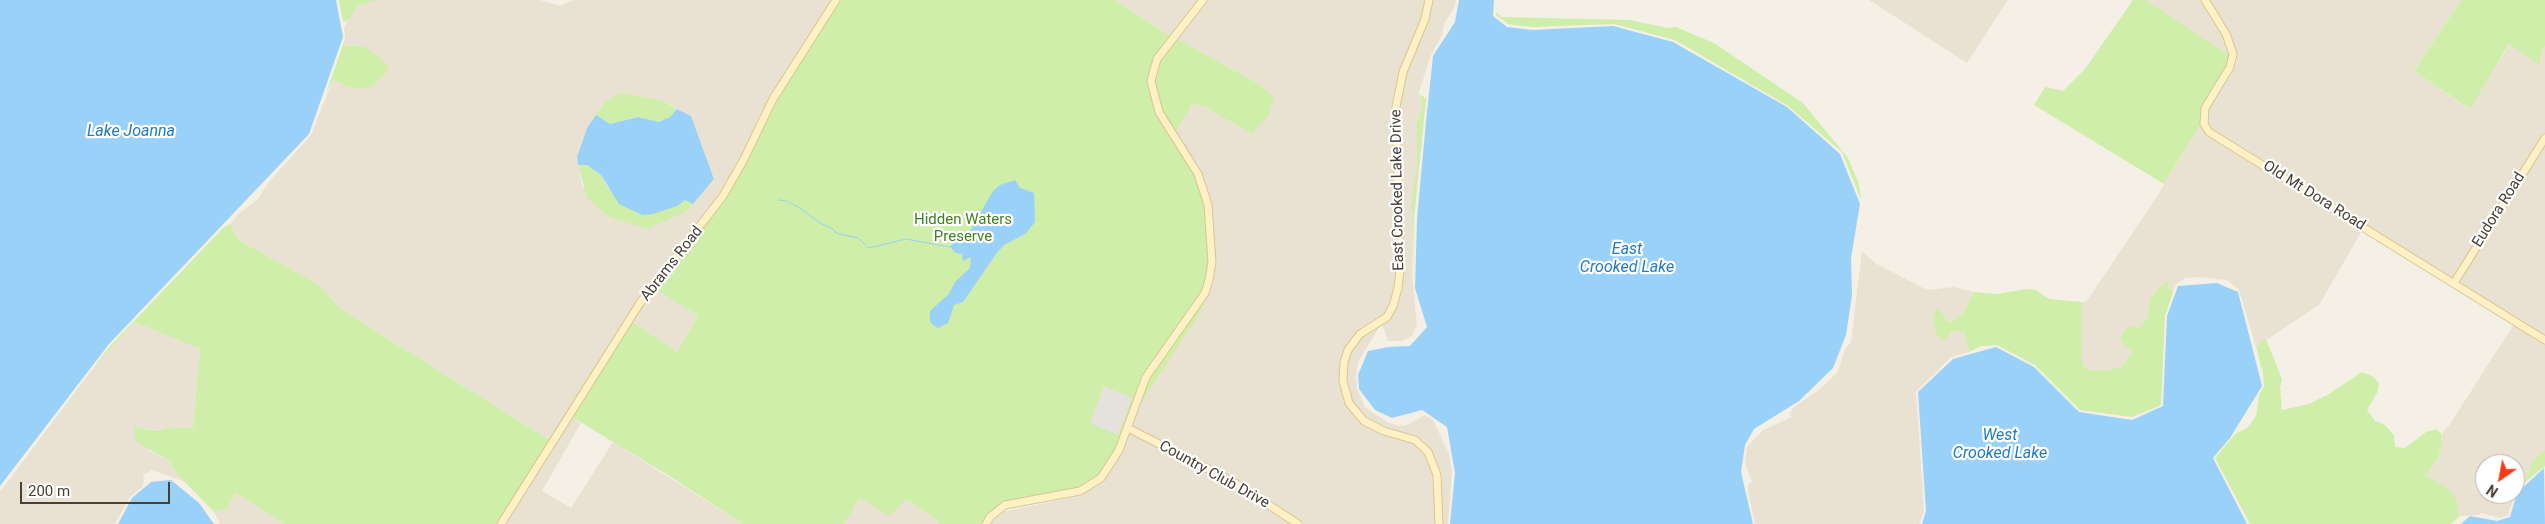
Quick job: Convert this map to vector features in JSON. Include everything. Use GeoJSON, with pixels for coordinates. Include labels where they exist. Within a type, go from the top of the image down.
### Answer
{"type":"FeatureCollection","features":[{"type":"Feature","properties":{"kind":"street","name":"Abrams Road"},"geometry":{"type":"LineString","coordinates":[[501,524],[640,304],[723,196],[743,161],[773,99],[836,0]]}},
{"type":"Feature","properties":{"kind":"street"},"geometry":{"type":"LineString","coordinates":[[986,524],[999,509],[1011,503],[1065,495],[1091,486],[1105,474],[1128,428],[1146,377],[1204,293],[1210,280],[1212,244],[1208,205],[1204,189],[1198,174],[1160,112],[1151,81],[1158,59],[1203,0]]}},
{"type":"Feature","properties":{"kind":"street","name":"East Crooked Lake Drive"},"geometry":{"type":"LineString","coordinates":[[1429,0],[1425,19],[1403,72],[1396,107],[1400,270],[1398,288],[1387,317],[1360,334],[1348,350],[1344,362],[1343,381],[1349,403],[1364,421],[1384,432],[1415,440],[1428,452],[1437,475],[1439,524]]}},
{"type":"Feature","properties":{"kind":"street","name":"Old Mt Dora Road"},"geometry":{"type":"LineString","coordinates":[[2205,0],[2226,34],[2233,54],[2230,67],[2204,108],[2204,124],[2209,132],[2545,340]]}},
{"type":"Feature","properties":{"kind":"street","name":"Eudora Road"},"geometry":{"type":"LineString","coordinates":[[2454,283],[2545,138]]}},
{"type":"Feature","properties":{"kind":"street","name":"Country Club Drive"},"geometry":{"type":"LineString","coordinates":[[1128,428],[1234,483],[1298,524]]}},
{"type":"Feature","properties":{"kind":"shaded area"},"geometry":{"type":"Polygon","coordinates":[[[377,0],[540,0],[560,6],[574,0],[833,0],[759,116],[741,160],[721,195],[677,250],[551,441],[342,310],[319,285],[239,240],[230,224],[238,214],[258,199],[268,183],[311,135],[333,80],[352,88],[367,88],[383,78],[353,45],[343,45],[345,37],[344,28],[351,13],[357,6],[377,0]],[[606,101],[587,128],[577,157],[582,186],[609,217],[685,212],[714,179],[691,116],[664,101],[606,101]]]}},
{"type":"Feature","properties":{"kind":"shaded area"},"geometry":{"type":"Polygon","coordinates":[[[1114,0],[1200,0],[1172,37],[1114,0]]]}},
{"type":"Feature","properties":{"kind":"shaded area"},"geometry":{"type":"Polygon","coordinates":[[[1206,0],[1426,0],[1422,18],[1400,72],[1393,107],[1397,279],[1391,305],[1385,315],[1353,338],[1340,381],[1347,405],[1362,423],[1383,434],[1413,443],[1426,454],[1434,476],[1436,524],[1304,524],[1236,481],[1131,427],[1136,411],[1164,365],[1214,262],[1212,211],[1207,188],[1201,172],[1175,133],[1192,104],[1205,107],[1252,134],[1274,98],[1261,85],[1177,39],[1206,0]]]}},
{"type":"Feature","properties":{"kind":"shaded area"},"geometry":{"type":"Polygon","coordinates":[[[1431,0],[1456,0],[1454,8],[1444,24],[1442,35],[1431,55],[1419,92],[1422,108],[1417,122],[1417,169],[1412,216],[1412,276],[1417,325],[1412,336],[1402,341],[1388,341],[1383,327],[1380,326],[1358,362],[1356,375],[1357,389],[1365,407],[1387,422],[1399,426],[1407,425],[1425,415],[1433,420],[1449,454],[1452,469],[1448,524],[1442,524],[1440,474],[1431,451],[1416,438],[1385,429],[1366,419],[1352,402],[1346,380],[1348,356],[1362,336],[1383,323],[1401,289],[1403,269],[1399,107],[1406,73],[1431,0]]]}},
{"type":"Feature","properties":{"kind":"shaded area"},"geometry":{"type":"Polygon","coordinates":[[[1869,0],[2008,0],[1967,63],[1869,0]]]}},
{"type":"Feature","properties":{"kind":"shaded area"},"geometry":{"type":"Polygon","coordinates":[[[2145,0],[2201,0],[2224,35],[2230,56],[2145,0]]]}},
{"type":"Feature","properties":{"kind":"shaded area"},"geometry":{"type":"Polygon","coordinates":[[[2208,0],[2461,0],[2414,71],[2469,109],[2510,44],[2540,64],[2541,53],[2545,46],[2545,133],[2453,279],[2211,130],[2207,125],[2206,112],[2237,61],[2228,32],[2208,0]]]}},
{"type":"Feature","properties":{"kind":"shaded area"},"geometry":{"type":"Polygon","coordinates":[[[2200,125],[2208,134],[2363,229],[2319,305],[2256,347],[2239,290],[2227,280],[2198,277],[2185,278],[2176,284],[2173,292],[2167,286],[2169,281],[2150,300],[2148,318],[2140,327],[2132,326],[2128,346],[2132,352],[2122,366],[2107,371],[2091,371],[2082,365],[2081,302],[2086,302],[2156,198],[2200,125]]]}},
{"type":"Feature","properties":{"kind":"shaded area"},"geometry":{"type":"Polygon","coordinates":[[[2545,143],[2545,336],[2457,282],[2545,143]]]}},
{"type":"Feature","properties":{"kind":"shaded area"},"geometry":{"type":"Polygon","coordinates":[[[1862,251],[1875,263],[1927,290],[1954,287],[1974,292],[1963,314],[1951,322],[1947,321],[1942,312],[1944,341],[1952,331],[1964,331],[1969,352],[1951,357],[1916,392],[1924,511],[1919,524],[1755,524],[1748,491],[1748,484],[1752,481],[1745,464],[1747,447],[1763,430],[1792,417],[1789,415],[1793,408],[1820,389],[1838,372],[1845,349],[1851,342],[1862,251]]]}},
{"type":"Feature","properties":{"kind":"shaded area"},"geometry":{"type":"Polygon","coordinates":[[[654,288],[698,316],[677,352],[632,322],[654,288]]]}},
{"type":"Feature","properties":{"kind":"shaded area"},"geometry":{"type":"Polygon","coordinates":[[[134,322],[200,349],[193,428],[168,427],[158,431],[146,428],[148,450],[170,461],[185,482],[152,470],[143,475],[144,482],[142,487],[130,497],[115,524],[0,524],[0,492],[91,371],[134,322]]]}},
{"type":"Feature","properties":{"kind":"shaded area"},"geometry":{"type":"Polygon","coordinates":[[[2514,324],[2545,343],[2545,449],[2537,457],[2525,481],[2525,454],[2475,454],[2475,504],[2512,504],[2508,515],[2499,518],[2482,513],[2460,516],[2456,500],[2425,476],[2438,458],[2442,443],[2441,435],[2514,324]]]}},
{"type":"Feature","properties":{"kind":"shaded area"},"geometry":{"type":"Polygon","coordinates":[[[1104,386],[1132,398],[1118,435],[1090,423],[1104,386]]]}},
{"type":"Feature","properties":{"kind":"shaded area"},"geometry":{"type":"Polygon","coordinates":[[[572,417],[581,423],[542,491],[571,508],[613,442],[743,524],[504,524],[572,417]]]}},
{"type":"Feature","properties":{"kind":"shaded area"},"geometry":{"type":"Polygon","coordinates":[[[1129,432],[1233,486],[1293,524],[990,524],[1002,512],[1074,497],[1092,488],[1102,480],[1115,464],[1129,432]]]}},
{"type":"Feature","properties":{"kind":"shaded area"},"geometry":{"type":"Polygon","coordinates":[[[236,493],[285,524],[220,524],[214,512],[227,509],[236,493]]]}},
{"type":"Feature","properties":{"kind":"shaded area"},"geometry":{"type":"Polygon","coordinates":[[[860,498],[906,499],[942,524],[844,524],[860,498]]]}},
{"type":"Feature","properties":{"kind":"green space"},"geometry":{"type":"Polygon","coordinates":[[[339,0],[377,0],[357,6],[348,20],[343,22],[339,0]]]}},
{"type":"Feature","properties":{"kind":"green space","name":"Hidden Waters Preserve"},"geometry":{"type":"Polygon","coordinates":[[[839,0],[1114,0],[1172,37],[1151,65],[1148,87],[1157,113],[1196,175],[1206,206],[1209,262],[1207,280],[1202,292],[1144,376],[1116,449],[1099,476],[1080,489],[1011,500],[998,506],[983,524],[942,524],[906,499],[890,516],[860,498],[844,524],[743,524],[671,477],[572,417],[632,322],[677,352],[698,316],[654,288],[725,198],[775,101],[839,0]]]}},
{"type":"Feature","properties":{"kind":"green space"},"geometry":{"type":"Polygon","coordinates":[[[2133,0],[2145,0],[2230,56],[2227,66],[2202,107],[2201,124],[2164,184],[2034,105],[2045,87],[2063,91],[2085,69],[2133,0]]]}},
{"type":"Feature","properties":{"kind":"green space"},"geometry":{"type":"Polygon","coordinates":[[[2461,0],[2545,0],[2545,46],[2541,53],[2540,65],[2509,44],[2470,109],[2414,71],[2461,0]]]}},
{"type":"Feature","properties":{"kind":"green space"},"geometry":{"type":"Polygon","coordinates":[[[1496,12],[1502,17],[1629,20],[1668,28],[1676,27],[1714,43],[1803,103],[1848,158],[1859,184],[1861,200],[1842,152],[1788,106],[1675,40],[1614,24],[1532,27],[1508,24],[1496,15],[1496,12]]]}},
{"type":"Feature","properties":{"kind":"green space"},"geometry":{"type":"Polygon","coordinates":[[[1177,39],[1261,85],[1274,98],[1268,116],[1252,134],[1205,107],[1192,104],[1175,133],[1162,110],[1153,81],[1160,61],[1177,39]]]}},
{"type":"Feature","properties":{"kind":"green space"},"geometry":{"type":"Polygon","coordinates":[[[343,45],[365,47],[379,57],[389,67],[383,78],[368,88],[352,88],[333,80],[326,93],[343,45]]]}},
{"type":"Feature","properties":{"kind":"green space"},"geometry":{"type":"Polygon","coordinates":[[[621,93],[664,101],[677,109],[670,117],[659,122],[638,117],[610,124],[596,115],[606,101],[621,93]]]}},
{"type":"Feature","properties":{"kind":"green space"},"geometry":{"type":"Polygon","coordinates":[[[1420,94],[1426,99],[1414,219],[1413,284],[1412,197],[1417,169],[1417,122],[1422,108],[1420,94]]]}},
{"type":"Feature","properties":{"kind":"green space"},"geometry":{"type":"Polygon","coordinates":[[[578,165],[587,165],[601,175],[610,191],[685,200],[693,204],[685,212],[647,229],[609,217],[587,198],[578,165]]]}},
{"type":"Feature","properties":{"kind":"green space"},"geometry":{"type":"Polygon","coordinates":[[[230,224],[239,240],[319,285],[342,310],[551,441],[498,524],[285,524],[236,493],[227,509],[214,512],[177,474],[170,461],[136,442],[134,427],[158,431],[168,427],[193,428],[200,349],[134,322],[91,371],[111,345],[224,227],[230,224]]]}},
{"type":"Feature","properties":{"kind":"green space"},"geometry":{"type":"Polygon","coordinates":[[[2170,280],[2167,286],[2173,292],[2165,316],[2161,405],[2132,417],[2080,410],[2035,365],[1997,345],[1981,346],[1969,352],[1964,331],[1952,331],[1945,341],[1937,335],[1934,328],[1936,309],[1942,312],[1947,321],[1951,322],[1963,314],[1974,292],[1998,294],[2027,289],[2036,290],[2049,299],[2081,302],[2082,365],[2091,371],[2107,371],[2122,366],[2132,352],[2120,339],[2125,329],[2132,326],[2140,327],[2148,318],[2150,300],[2159,288],[2170,280]]]}},
{"type":"Feature","properties":{"kind":"green space"},"geometry":{"type":"Polygon","coordinates":[[[1206,295],[1201,311],[1136,411],[1148,378],[1206,295]]]}},
{"type":"Feature","properties":{"kind":"green space"},"geometry":{"type":"Polygon","coordinates":[[[2266,339],[2282,379],[2280,388],[2282,410],[2309,404],[2329,394],[2362,372],[2374,377],[2379,384],[2377,393],[2367,410],[2375,421],[2385,425],[2394,435],[2395,447],[2405,448],[2426,432],[2436,429],[2441,433],[2442,443],[2438,458],[2426,476],[2448,488],[2456,500],[2460,516],[2451,524],[2250,524],[2215,458],[2235,434],[2247,428],[2256,416],[2259,395],[2264,386],[2263,373],[2256,347],[2266,339]]]}},
{"type":"Feature","properties":{"kind":"green space"},"geometry":{"type":"Polygon","coordinates":[[[2545,449],[2545,466],[2525,482],[2525,481],[2533,461],[2545,449]]]}},
{"type":"Feature","properties":{"kind":"water","name":"Lake Joanna"},"geometry":{"type":"Polygon","coordinates":[[[0,0],[336,0],[343,37],[309,134],[109,344],[0,486],[0,0]]]}},
{"type":"Feature","properties":{"kind":"water","name":"East Crooked Lake"},"geometry":{"type":"Polygon","coordinates":[[[1459,0],[1494,0],[1493,16],[1507,27],[1532,30],[1613,26],[1673,42],[1787,107],[1840,154],[1860,204],[1851,258],[1852,295],[1846,335],[1833,368],[1799,401],[1754,429],[1745,445],[1741,472],[1753,524],[1450,524],[1455,473],[1447,427],[1422,410],[1392,418],[1375,410],[1359,389],[1358,375],[1368,351],[1388,347],[1410,346],[1427,327],[1415,288],[1417,219],[1426,122],[1433,56],[1455,22],[1459,0]]]}},
{"type":"Feature","properties":{"kind":"water"},"geometry":{"type":"Polygon","coordinates":[[[677,109],[691,116],[714,179],[693,204],[685,200],[677,206],[653,214],[642,215],[619,204],[601,175],[587,165],[578,165],[577,157],[587,128],[596,115],[610,124],[638,117],[659,122],[670,117],[677,109]]]}},
{"type":"Feature","properties":{"kind":"water"},"geometry":{"type":"Polygon","coordinates":[[[1015,180],[1020,188],[1034,193],[1035,222],[1025,234],[1004,245],[963,302],[954,305],[948,323],[938,328],[930,321],[930,311],[949,294],[955,282],[970,268],[971,257],[963,261],[962,254],[956,253],[950,247],[960,236],[970,231],[993,191],[1000,185],[1015,180]]]}},
{"type":"Feature","properties":{"kind":"water","name":"West Crooked Lake"},"geometry":{"type":"Polygon","coordinates":[[[2217,283],[2238,292],[2262,386],[2230,438],[2213,458],[2247,524],[1922,524],[1926,511],[1918,392],[1953,359],[1996,347],[2034,367],[2079,412],[2132,420],[2163,406],[2167,316],[2178,286],[2217,283]]]}},
{"type":"Feature","properties":{"kind":"water"},"geometry":{"type":"Polygon","coordinates":[[[2544,468],[2545,524],[2461,524],[2470,516],[2497,521],[2510,517],[2514,504],[2525,504],[2525,486],[2544,468]]]}},
{"type":"Feature","properties":{"kind":"water"},"geometry":{"type":"Polygon","coordinates":[[[171,480],[199,503],[214,524],[118,524],[132,498],[151,482],[171,480]]]}},
{"type":"Feature","properties":{"kind":"waterway"},"geometry":{"type":"LineString","coordinates":[[779,200],[787,201],[803,210],[820,223],[833,229],[836,233],[858,238],[869,248],[906,239],[950,247]]}}]}
